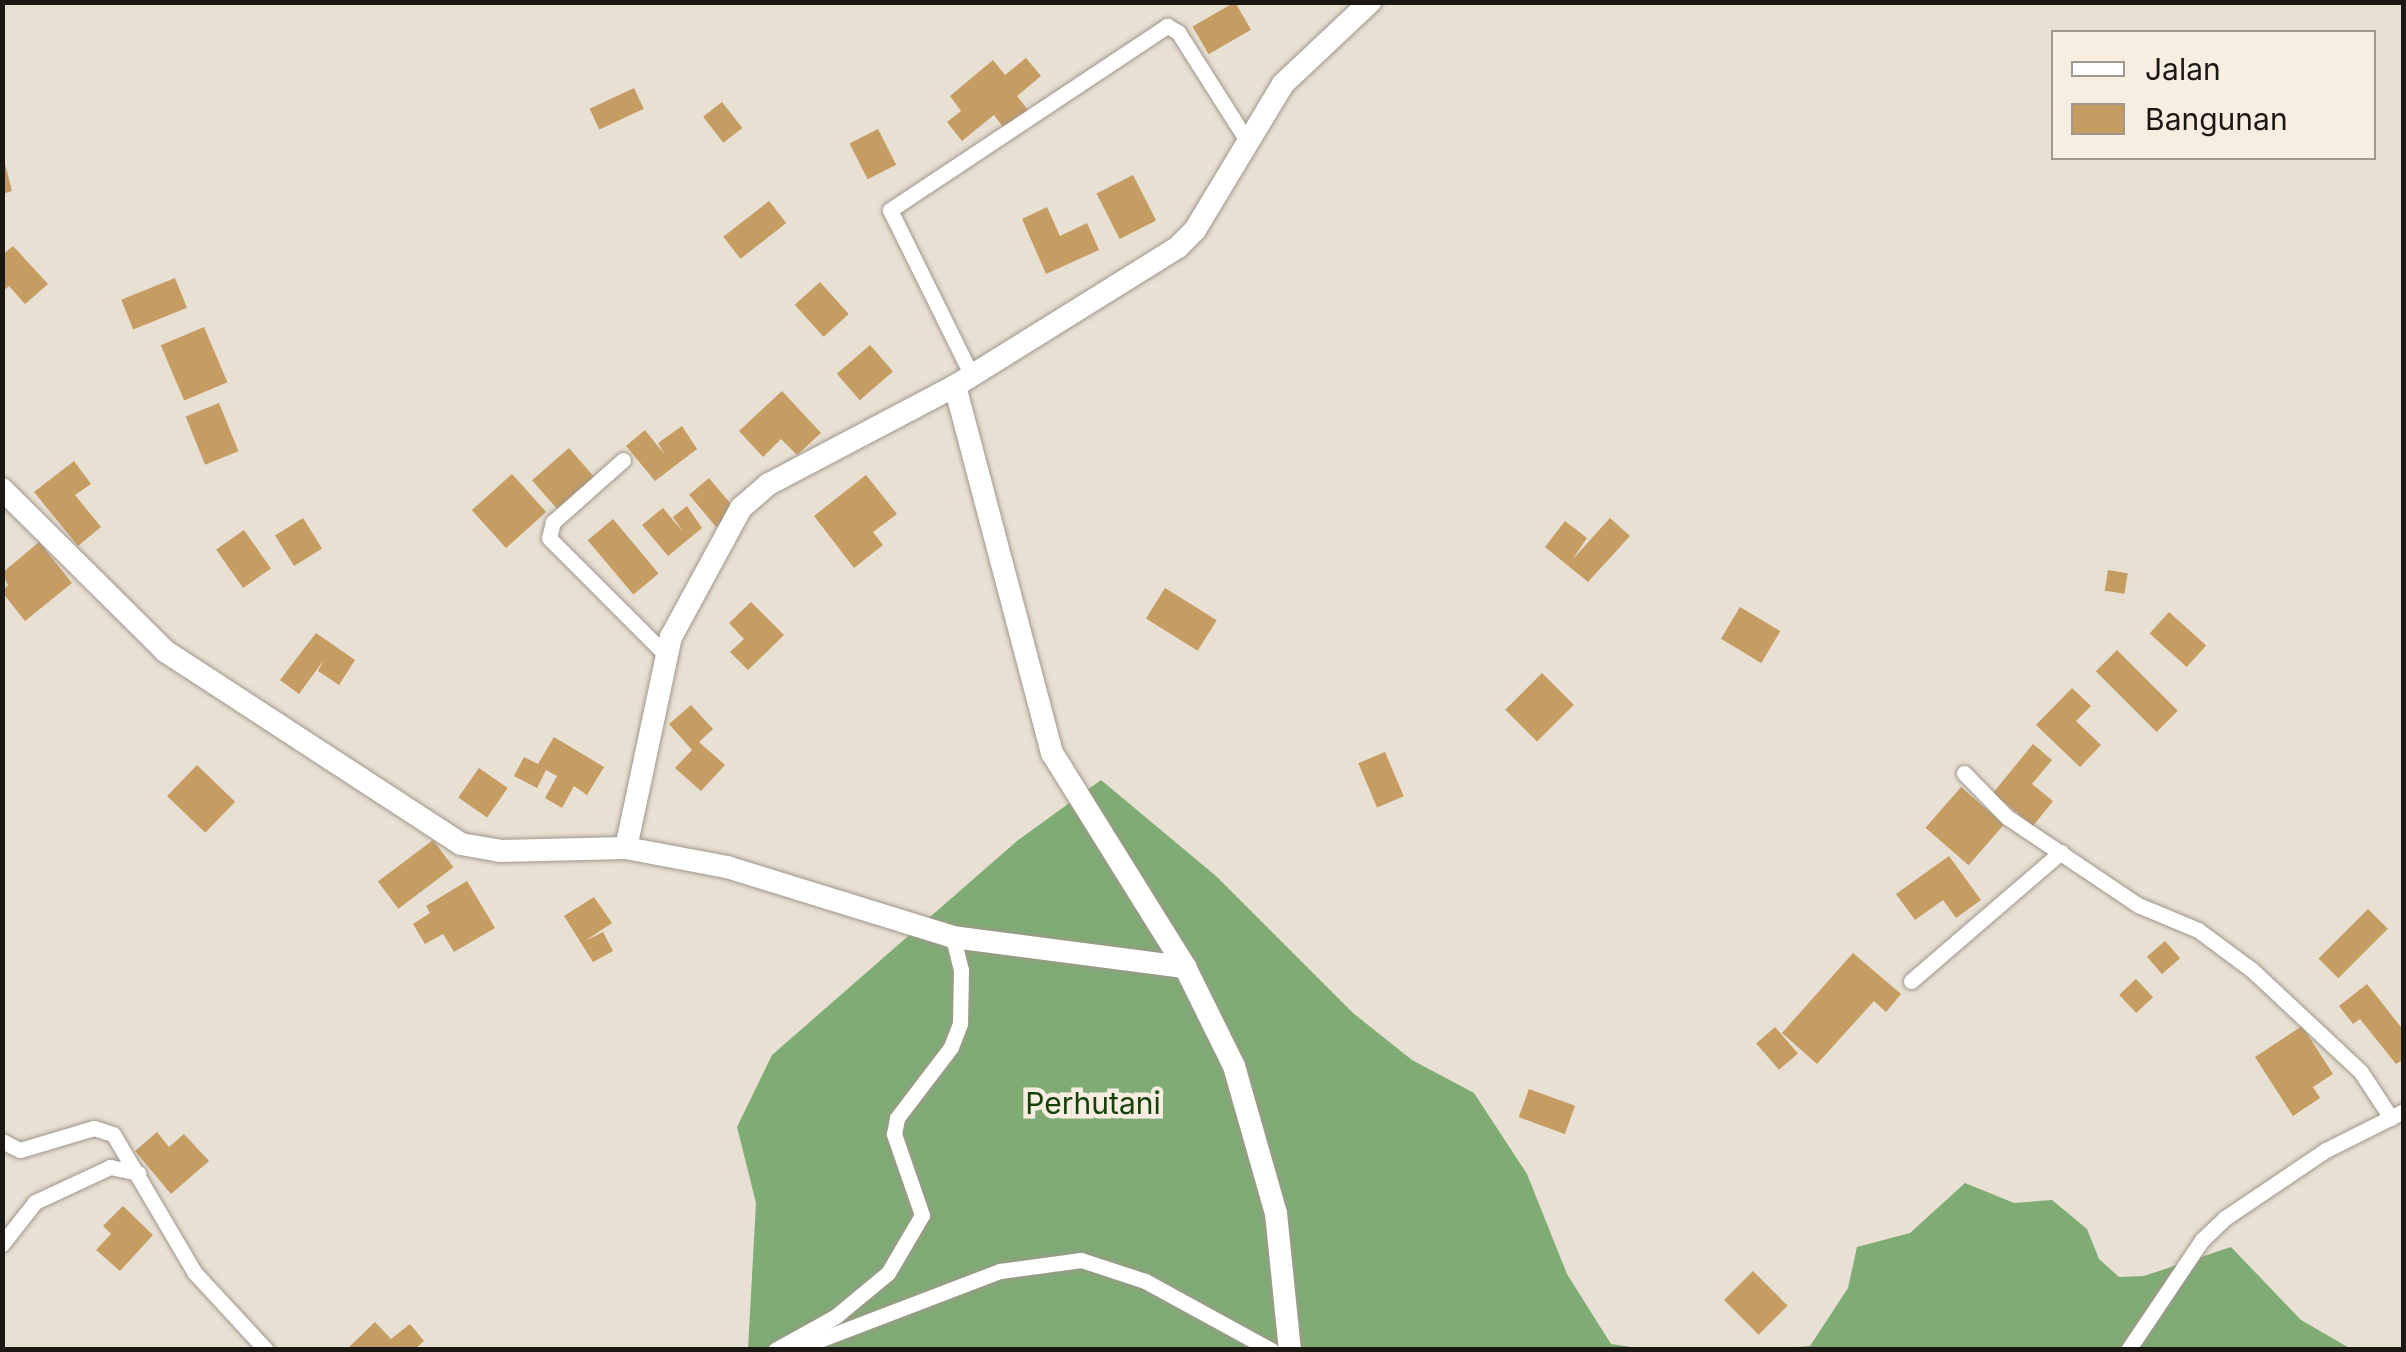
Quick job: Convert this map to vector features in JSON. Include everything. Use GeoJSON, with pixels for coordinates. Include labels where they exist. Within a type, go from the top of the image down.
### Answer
{"type":"FeatureCollection","features":[{"type":"Feature","properties":{"kind":"street"},"geometry":{"type":"LineString","coordinates":[[626,848],[666,655],[730,524],[754,495],[963,381],[1178,247],[1201,220],[1246,138],[1294,71],[1370,2]]}},
{"type":"Feature","properties":{"kind":"street"},"geometry":{"type":"LineString","coordinates":[[1246,138],[1178,32],[1166,26],[890,210],[963,381],[1047,742],[1185,967],[1234,1066],[1261,1152],[1282,1246],[1290,1350]]}},
{"type":"Feature","properties":{"kind":"street"},"geometry":{"type":"LineString","coordinates":[[623,460],[553,522],[549,538],[666,655]]}},
{"type":"Feature","properties":{"kind":"street"},"geometry":{"type":"LineString","coordinates":[[2,488],[176,660],[461,844],[500,851],[626,848],[727,867],[953,936],[1185,967]]}},
{"type":"Feature","properties":{"kind":"street"},"geometry":{"type":"LineString","coordinates":[[1964,773],[2007,817],[2138,906],[2198,930],[2252,970],[2360,1072],[2397,1115],[2326,1150],[2225,1218],[2202,1240],[2128,1350]]}},
{"type":"Feature","properties":{"kind":"street"},"geometry":{"type":"LineString","coordinates":[[1910,981],[2061,852]]}},
{"type":"Feature","properties":{"kind":"street"},"geometry":{"type":"LineString","coordinates":[[774,1350],[836,1316],[888,1273],[922,1215],[894,1134],[897,1118],[951,1046],[960,1024],[961,970],[953,936]]}},
{"type":"Feature","properties":{"kind":"street"},"geometry":{"type":"LineString","coordinates":[[2,1141],[25,1149],[103,1128],[141,1175],[205,1287],[266,1350]]}},
{"type":"Feature","properties":{"kind":"street"},"geometry":{"type":"LineString","coordinates":[[2,1244],[26,1210],[68,1186],[110,1167],[141,1175]]}},
{"type":"Feature","properties":{"kind":"street"},"geometry":{"type":"LineString","coordinates":[[793,1350],[1000,1271],[1080,1260],[1146,1281],[1271,1350]]}},
{"type":"Feature","properties":{"kind":"green space","name":"Perhutani"},"geometry":{"type":"Polygon","coordinates":[[[1101,780],[1216,876],[1353,1013],[1412,1060],[1474,1093],[1527,1174],[1567,1274],[1611,1344],[1646,1349],[748,1349],[756,1203],[737,1127],[772,1055],[1017,841],[1101,780]]]}},
{"type":"Feature","properties":{"kind":"green space"},"geometry":{"type":"Polygon","coordinates":[[[1965,1183],[2014,1203],[2052,1200],[2087,1229],[2099,1259],[2119,1277],[2144,1276],[2231,1247],[2301,1320],[2351,1349],[1758,1350],[1810,1346],[1848,1288],[1857,1247],[1910,1233],[1965,1183]]]}},
{"type":"Feature","properties":{"kind":"building"},"geometry":{"type":"Polygon","coordinates":[[[1235,2],[1251,30],[1209,54],[1193,26],[1235,2]]]}},
{"type":"Feature","properties":{"kind":"building"},"geometry":{"type":"Polygon","coordinates":[[[1026,58],[1041,76],[1017,96],[1028,110],[1004,128],[994,115],[962,141],[947,122],[961,111],[950,96],[993,60],[1005,75],[1026,58]]]}},
{"type":"Feature","properties":{"kind":"building"},"geometry":{"type":"Polygon","coordinates":[[[634,88],[644,109],[599,130],[590,109],[634,88]]]}},
{"type":"Feature","properties":{"kind":"building"},"geometry":{"type":"Polygon","coordinates":[[[722,102],[742,128],[723,143],[703,117],[722,102]]]}},
{"type":"Feature","properties":{"kind":"building"},"geometry":{"type":"Polygon","coordinates":[[[878,129],[896,165],[868,179],[849,144],[878,129]]]}},
{"type":"Feature","properties":{"kind":"building"},"geometry":{"type":"Polygon","coordinates":[[[2,161],[12,191],[2,194],[2,161]]]}},
{"type":"Feature","properties":{"kind":"building"},"geometry":{"type":"Polygon","coordinates":[[[1133,175],[1156,220],[1120,239],[1096,194],[1133,175]]]}},
{"type":"Feature","properties":{"kind":"building"},"geometry":{"type":"Polygon","coordinates":[[[769,201],[786,223],[741,259],[723,237],[769,201]]]}},
{"type":"Feature","properties":{"kind":"building"},"geometry":{"type":"Polygon","coordinates":[[[1047,207],[1060,236],[1087,223],[1099,250],[1046,274],[1022,219],[1047,207]]]}},
{"type":"Feature","properties":{"kind":"building"},"geometry":{"type":"Polygon","coordinates":[[[13,246],[48,284],[25,304],[9,286],[2,292],[2,255],[13,246]]]}},
{"type":"Feature","properties":{"kind":"building"},"geometry":{"type":"Polygon","coordinates":[[[175,278],[187,308],[133,329],[121,300],[175,278]]]}},
{"type":"Feature","properties":{"kind":"building"},"geometry":{"type":"Polygon","coordinates":[[[820,282],[849,314],[824,337],[795,305],[820,282]]]}},
{"type":"Feature","properties":{"kind":"building"},"geometry":{"type":"Polygon","coordinates":[[[204,327],[227,382],[184,401],[161,345],[204,327]]]}},
{"type":"Feature","properties":{"kind":"building"},"geometry":{"type":"Polygon","coordinates":[[[870,345],[893,371],[860,400],[837,374],[870,345]]]}},
{"type":"Feature","properties":{"kind":"building"},"geometry":{"type":"Polygon","coordinates":[[[782,391],[821,433],[797,455],[781,439],[763,457],[739,431],[782,391]]]}},
{"type":"Feature","properties":{"kind":"building"},"geometry":{"type":"Polygon","coordinates":[[[219,403],[238,451],[205,465],[186,416],[219,403]]]}},
{"type":"Feature","properties":{"kind":"building"},"geometry":{"type":"Polygon","coordinates":[[[682,426],[697,449],[655,481],[626,446],[645,430],[665,455],[658,443],[682,426]]]}},
{"type":"Feature","properties":{"kind":"building"},"geometry":{"type":"Polygon","coordinates":[[[569,448],[595,478],[558,510],[532,480],[569,448]]]}},
{"type":"Feature","properties":{"kind":"building"},"geometry":{"type":"Polygon","coordinates":[[[74,461],[91,484],[75,495],[101,527],[78,546],[34,492],[74,461]]]}},
{"type":"Feature","properties":{"kind":"building"},"geometry":{"type":"Polygon","coordinates":[[[512,474],[546,512],[506,548],[472,510],[512,474]]]}},
{"type":"Feature","properties":{"kind":"building"},"geometry":{"type":"Polygon","coordinates":[[[866,475],[897,514],[873,532],[883,545],[854,568],[814,516],[866,475]]]}},
{"type":"Feature","properties":{"kind":"building"},"geometry":{"type":"Polygon","coordinates":[[[709,478],[736,510],[716,527],[689,495],[709,478]]]}},
{"type":"Feature","properties":{"kind":"building"},"geometry":{"type":"Polygon","coordinates":[[[687,506],[702,528],[668,556],[642,525],[663,508],[683,532],[673,517],[687,506]]]}},
{"type":"Feature","properties":{"kind":"building"},"geometry":{"type":"Polygon","coordinates":[[[303,518],[322,549],[294,566],[275,535],[303,518]]]}},
{"type":"Feature","properties":{"kind":"building"},"geometry":{"type":"Polygon","coordinates":[[[1610,518],[1630,536],[1588,582],[1545,547],[1565,521],[1587,538],[1572,560],[1610,518]]]}},
{"type":"Feature","properties":{"kind":"building"},"geometry":{"type":"Polygon","coordinates":[[[613,519],[659,573],[633,595],[588,540],[613,519]]]}},
{"type":"Feature","properties":{"kind":"building"},"geometry":{"type":"Polygon","coordinates":[[[244,530],[271,569],[243,588],[216,550],[244,530]]]}},
{"type":"Feature","properties":{"kind":"building"},"geometry":{"type":"Polygon","coordinates":[[[39,542],[72,583],[25,621],[2,592],[8,585],[2,573],[39,542]]]}},
{"type":"Feature","properties":{"kind":"building"},"geometry":{"type":"Polygon","coordinates":[[[2108,570],[2128,573],[2124,594],[2105,591],[2108,570]]]}},
{"type":"Feature","properties":{"kind":"building"},"geometry":{"type":"Polygon","coordinates":[[[1165,588],[1217,620],[1198,651],[1146,619],[1165,588]]]}},
{"type":"Feature","properties":{"kind":"building"},"geometry":{"type":"Polygon","coordinates":[[[751,602],[784,635],[748,670],[730,652],[744,639],[729,623],[751,602]]]}},
{"type":"Feature","properties":{"kind":"building"},"geometry":{"type":"Polygon","coordinates":[[[1740,607],[1780,631],[1761,663],[1721,639],[1740,607]]]}},
{"type":"Feature","properties":{"kind":"building"},"geometry":{"type":"Polygon","coordinates":[[[2169,612],[2206,645],[2187,667],[2150,634],[2169,612]]]}},
{"type":"Feature","properties":{"kind":"building"},"geometry":{"type":"Polygon","coordinates":[[[316,633],[355,660],[339,685],[318,671],[323,661],[299,694],[280,680],[316,633]]]}},
{"type":"Feature","properties":{"kind":"building"},"geometry":{"type":"Polygon","coordinates":[[[2117,650],[2178,711],[2157,732],[2096,671],[2117,650]]]}},
{"type":"Feature","properties":{"kind":"building"},"geometry":{"type":"Polygon","coordinates":[[[1542,673],[1574,705],[1537,742],[1505,710],[1542,673]]]}},
{"type":"Feature","properties":{"kind":"building"},"geometry":{"type":"Polygon","coordinates":[[[2072,688],[2091,706],[2076,721],[2101,745],[2080,767],[2036,725],[2072,688]]]}},
{"type":"Feature","properties":{"kind":"building"},"geometry":{"type":"Polygon","coordinates":[[[691,705],[713,729],[699,742],[725,765],[701,791],[675,768],[692,750],[669,724],[691,705]]]}},
{"type":"Feature","properties":{"kind":"building"},"geometry":{"type":"Polygon","coordinates":[[[554,737],[604,767],[587,795],[574,786],[562,808],[545,798],[557,776],[546,770],[537,788],[514,776],[524,757],[538,764],[554,737]]]}},
{"type":"Feature","properties":{"kind":"building"},"geometry":{"type":"Polygon","coordinates":[[[2033,744],[2052,760],[2032,784],[2053,801],[2033,826],[1993,793],[2033,744]]]}},
{"type":"Feature","properties":{"kind":"building"},"geometry":{"type":"Polygon","coordinates":[[[1385,752],[1404,796],[1377,808],[1358,763],[1385,752]]]}},
{"type":"Feature","properties":{"kind":"building"},"geometry":{"type":"Polygon","coordinates":[[[197,765],[235,802],[205,833],[167,796],[197,765]]]}},
{"type":"Feature","properties":{"kind":"building"},"geometry":{"type":"Polygon","coordinates":[[[479,768],[508,788],[487,818],[458,797],[479,768]]]}},
{"type":"Feature","properties":{"kind":"building"},"geometry":{"type":"Polygon","coordinates":[[[1961,787],[2004,824],[1969,865],[1926,828],[1961,787]]]}},
{"type":"Feature","properties":{"kind":"building"},"geometry":{"type":"Polygon","coordinates":[[[433,840],[453,867],[398,909],[378,882],[433,840]]]}},
{"type":"Feature","properties":{"kind":"building"},"geometry":{"type":"Polygon","coordinates":[[[1949,856],[1981,900],[1956,918],[1943,900],[1915,920],[1896,894],[1949,856]]]}},
{"type":"Feature","properties":{"kind":"building"},"geometry":{"type":"Polygon","coordinates":[[[467,881],[495,928],[454,952],[443,934],[425,944],[413,924],[430,913],[426,906],[467,881]]]}},
{"type":"Feature","properties":{"kind":"building"},"geometry":{"type":"Polygon","coordinates":[[[594,897],[612,923],[585,941],[603,932],[613,951],[593,962],[564,916],[594,897]]]}},
{"type":"Feature","properties":{"kind":"building"},"geometry":{"type":"Polygon","coordinates":[[[2368,909],[2388,929],[2338,978],[2319,958],[2368,909]]]}},
{"type":"Feature","properties":{"kind":"building"},"geometry":{"type":"Polygon","coordinates":[[[2165,941],[2180,958],[2162,974],[2147,957],[2165,941]]]}},
{"type":"Feature","properties":{"kind":"building"},"geometry":{"type":"Polygon","coordinates":[[[1853,953],[1901,994],[1886,1012],[1874,1001],[1817,1064],[1782,1033],[1853,953]]]}},
{"type":"Feature","properties":{"kind":"building"},"geometry":{"type":"Polygon","coordinates":[[[2136,979],[2153,997],[2136,1013],[2119,995],[2136,979]]]}},
{"type":"Feature","properties":{"kind":"building"},"geometry":{"type":"Polygon","coordinates":[[[2367,984],[2404,1031],[2404,1059],[2396,1064],[2360,1019],[2353,1024],[2339,1006],[2367,984]]]}},
{"type":"Feature","properties":{"kind":"building"},"geometry":{"type":"Polygon","coordinates":[[[2302,1026],[2333,1074],[2313,1087],[2320,1098],[2293,1116],[2255,1057],[2302,1026]]]}},
{"type":"Feature","properties":{"kind":"building"},"geometry":{"type":"Polygon","coordinates":[[[1775,1027],[1798,1053],[1779,1070],[1756,1043],[1775,1027]]]}},
{"type":"Feature","properties":{"kind":"building"},"geometry":{"type":"Polygon","coordinates":[[[1529,1089],[1575,1106],[1565,1134],[1519,1117],[1529,1089]]]}},
{"type":"Feature","properties":{"kind":"building"},"geometry":{"type":"Polygon","coordinates":[[[157,1132],[169,1147],[184,1134],[209,1161],[171,1194],[135,1151],[157,1132]]]}},
{"type":"Feature","properties":{"kind":"building"},"geometry":{"type":"Polygon","coordinates":[[[123,1206],[153,1235],[120,1271],[96,1250],[111,1234],[103,1226],[123,1206]]]}},
{"type":"Feature","properties":{"kind":"building"},"geometry":{"type":"Polygon","coordinates":[[[1753,1271],[1788,1306],[1759,1335],[1724,1300],[1753,1271]]]}},
{"type":"Feature","properties":{"kind":"building"},"geometry":{"type":"Polygon","coordinates":[[[375,1322],[391,1339],[410,1324],[424,1341],[414,1350],[346,1350],[375,1322]]]}}]}
